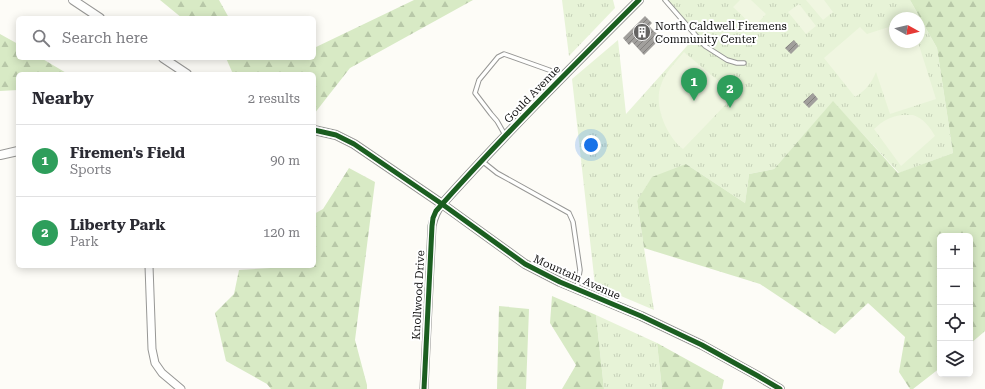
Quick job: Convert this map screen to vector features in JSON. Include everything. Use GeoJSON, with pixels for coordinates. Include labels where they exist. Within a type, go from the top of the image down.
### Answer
{"type":"FeatureCollection","features":[{"type":"Feature","properties":{"kind":"street"},"geometry":{"type":"LineString","coordinates":[[73,0],[97,16]]}},
{"type":"Feature","properties":{"kind":"street","name":"Gould Avenue"},"geometry":{"type":"LineString","coordinates":[[442,204],[505,136],[639,0]]}},
{"type":"Feature","properties":{"kind":"street"},"geometry":{"type":"LineString","coordinates":[[166,60],[184,72]]}},
{"type":"Feature","properties":{"kind":"street","name":"Mountain Avenue"},"geometry":{"type":"LineString","coordinates":[[316,130],[336,135],[354,144],[442,204],[525,264],[541,273],[641,316],[696,343],[780,389]]}},
{"type":"Feature","properties":{"kind":"street"},"geometry":{"type":"LineString","coordinates":[[0,155],[16,151]]}},
{"type":"Feature","properties":{"kind":"street","name":"Knollwood Drive"},"geometry":{"type":"LineString","coordinates":[[424,389],[432,226],[436,211],[442,204]]}},
{"type":"Feature","properties":{"kind":"street"},"geometry":{"type":"LineString","coordinates":[[149,268],[152,349],[155,363],[162,373],[181,389]]}},
{"type":"Feature","properties":{"kind":"lane"},"geometry":{"type":"LineString","coordinates":[[665,0],[705,46],[726,60],[744,63]]}},
{"type":"Feature","properties":{"kind":"lane"},"geometry":{"type":"LineString","coordinates":[[505,136],[497,121],[475,93],[479,80],[498,57],[504,54],[549,70],[562,77]]}},
{"type":"Feature","properties":{"kind":"lane"},"geometry":{"type":"LineString","coordinates":[[482,160],[497,173],[569,214],[573,222],[580,270],[577,289]]}},
{"type":"Feature","properties":{"kind":"green space"},"geometry":{"type":"Polygon","coordinates":[[[160,0],[219,0],[228,16],[180,16],[160,0]]]}},
{"type":"Feature","properties":{"kind":"green space"},"geometry":{"type":"Polygon","coordinates":[[[414,0],[473,0],[350,68],[316,111],[316,72],[232,72],[227,60],[316,60],[316,47],[414,0]]]}},
{"type":"Feature","properties":{"kind":"green space"},"geometry":{"type":"Polygon","coordinates":[[[562,0],[613,0],[615,8],[569,56],[562,0]]]}},
{"type":"Feature","properties":{"kind":"green space"},"geometry":{"type":"Polygon","coordinates":[[[662,0],[910,0],[917,12],[889,12],[889,48],[925,48],[925,27],[937,48],[953,153],[899,173],[833,102],[774,169],[749,174],[745,203],[686,164],[637,201],[654,310],[595,285],[572,79],[618,40],[626,114],[695,37],[662,0]]]}},
{"type":"Feature","properties":{"kind":"green space"},"geometry":{"type":"Polygon","coordinates":[[[740,0],[751,0],[766,14],[754,27],[733,7],[740,0]]]}},
{"type":"Feature","properties":{"kind":"green space"},"geometry":{"type":"Polygon","coordinates":[[[806,0],[824,0],[833,12],[823,20],[806,0]]]}},
{"type":"Feature","properties":{"kind":"green space"},"geometry":{"type":"Polygon","coordinates":[[[910,0],[985,0],[985,331],[973,341],[973,233],[937,233],[937,370],[913,389],[910,389],[899,372],[905,337],[868,303],[835,334],[760,284],[644,248],[637,201],[652,177],[686,164],[745,203],[749,174],[774,169],[833,101],[898,173],[953,153],[937,48],[925,27],[925,12],[917,12],[910,0]]]}},
{"type":"Feature","properties":{"kind":"green space"},"geometry":{"type":"Polygon","coordinates":[[[799,4],[816,26],[806,34],[788,12],[799,4]]]}},
{"type":"Feature","properties":{"kind":"green space"},"geometry":{"type":"Polygon","coordinates":[[[860,27],[867,34],[889,27],[889,48],[920,48],[936,99],[890,114],[876,72],[868,86],[855,97],[824,58],[860,27]]]}},
{"type":"Feature","properties":{"kind":"green space"},"geometry":{"type":"Polygon","coordinates":[[[0,34],[16,43],[16,60],[44,60],[65,72],[16,72],[16,90],[0,91],[0,34]]]}},
{"type":"Feature","properties":{"kind":"green space"},"geometry":{"type":"Polygon","coordinates":[[[684,52],[733,93],[733,97],[683,149],[672,137],[663,120],[660,111],[659,93],[665,76],[684,52]]]}},
{"type":"Feature","properties":{"kind":"green space"},"geometry":{"type":"Polygon","coordinates":[[[902,115],[913,115],[920,118],[935,136],[901,166],[874,129],[887,119],[902,115]]]}},
{"type":"Feature","properties":{"kind":"green space"},"geometry":{"type":"Polygon","coordinates":[[[349,168],[375,182],[355,340],[367,389],[271,389],[267,384],[226,361],[215,313],[234,294],[239,270],[316,268],[316,213],[323,209],[349,168]]]}},
{"type":"Feature","properties":{"kind":"green space"},"geometry":{"type":"Polygon","coordinates":[[[552,296],[596,315],[604,389],[562,389],[576,365],[550,323],[552,296]]]}},
{"type":"Feature","properties":{"kind":"green space"},"geometry":{"type":"Polygon","coordinates":[[[499,306],[529,309],[526,389],[497,389],[499,306]]]}},
{"type":"Feature","properties":{"kind":"green space"},"geometry":{"type":"Polygon","coordinates":[[[596,315],[657,343],[662,389],[604,389],[596,315]]]}},
{"type":"Feature","properties":{"kind":"green space"},"geometry":{"type":"Polygon","coordinates":[[[657,343],[724,380],[722,389],[662,389],[657,343]]]}},
{"type":"Feature","properties":{"kind":"building","name":"North Caldwell Firemens Community Center"},"geometry":{"type":"Polygon","coordinates":[[[645,16],[652,23],[649,26],[661,38],[644,55],[632,42],[629,45],[623,38],[645,16]]]}},
{"type":"Feature","properties":{"kind":"building"},"geometry":{"type":"Polygon","coordinates":[[[794,40],[799,46],[791,54],[785,48],[794,40]]]}},
{"type":"Feature","properties":{"kind":"building"},"geometry":{"type":"Polygon","coordinates":[[[813,93],[818,99],[809,108],[803,102],[813,93]]]}},
{"type":"Feature","properties":{"kind":"cycle path"},"geometry":{"type":"LineString","coordinates":[[424,389],[432,226],[436,211],[511,130],[639,0]]}},
{"type":"Feature","properties":{"kind":"cycle path"},"geometry":{"type":"LineString","coordinates":[[316,130],[336,135],[354,144],[442,204],[525,264],[560,282],[641,316],[702,345],[780,389]]}},
{"type":"Feature","properties":{"kind":"place","name":"North Caldwell Firemens Community Center"},"geometry":{"type":"Point","coordinates":[642,32]}},
{"type":"Feature","properties":{"kind":"place","name":"Firemen's Field"},"geometry":{"type":"Point","coordinates":[694,101]}},
{"type":"Feature","properties":{"kind":"place","name":"Liberty Park"},"geometry":{"type":"Point","coordinates":[730,108]}}]}
